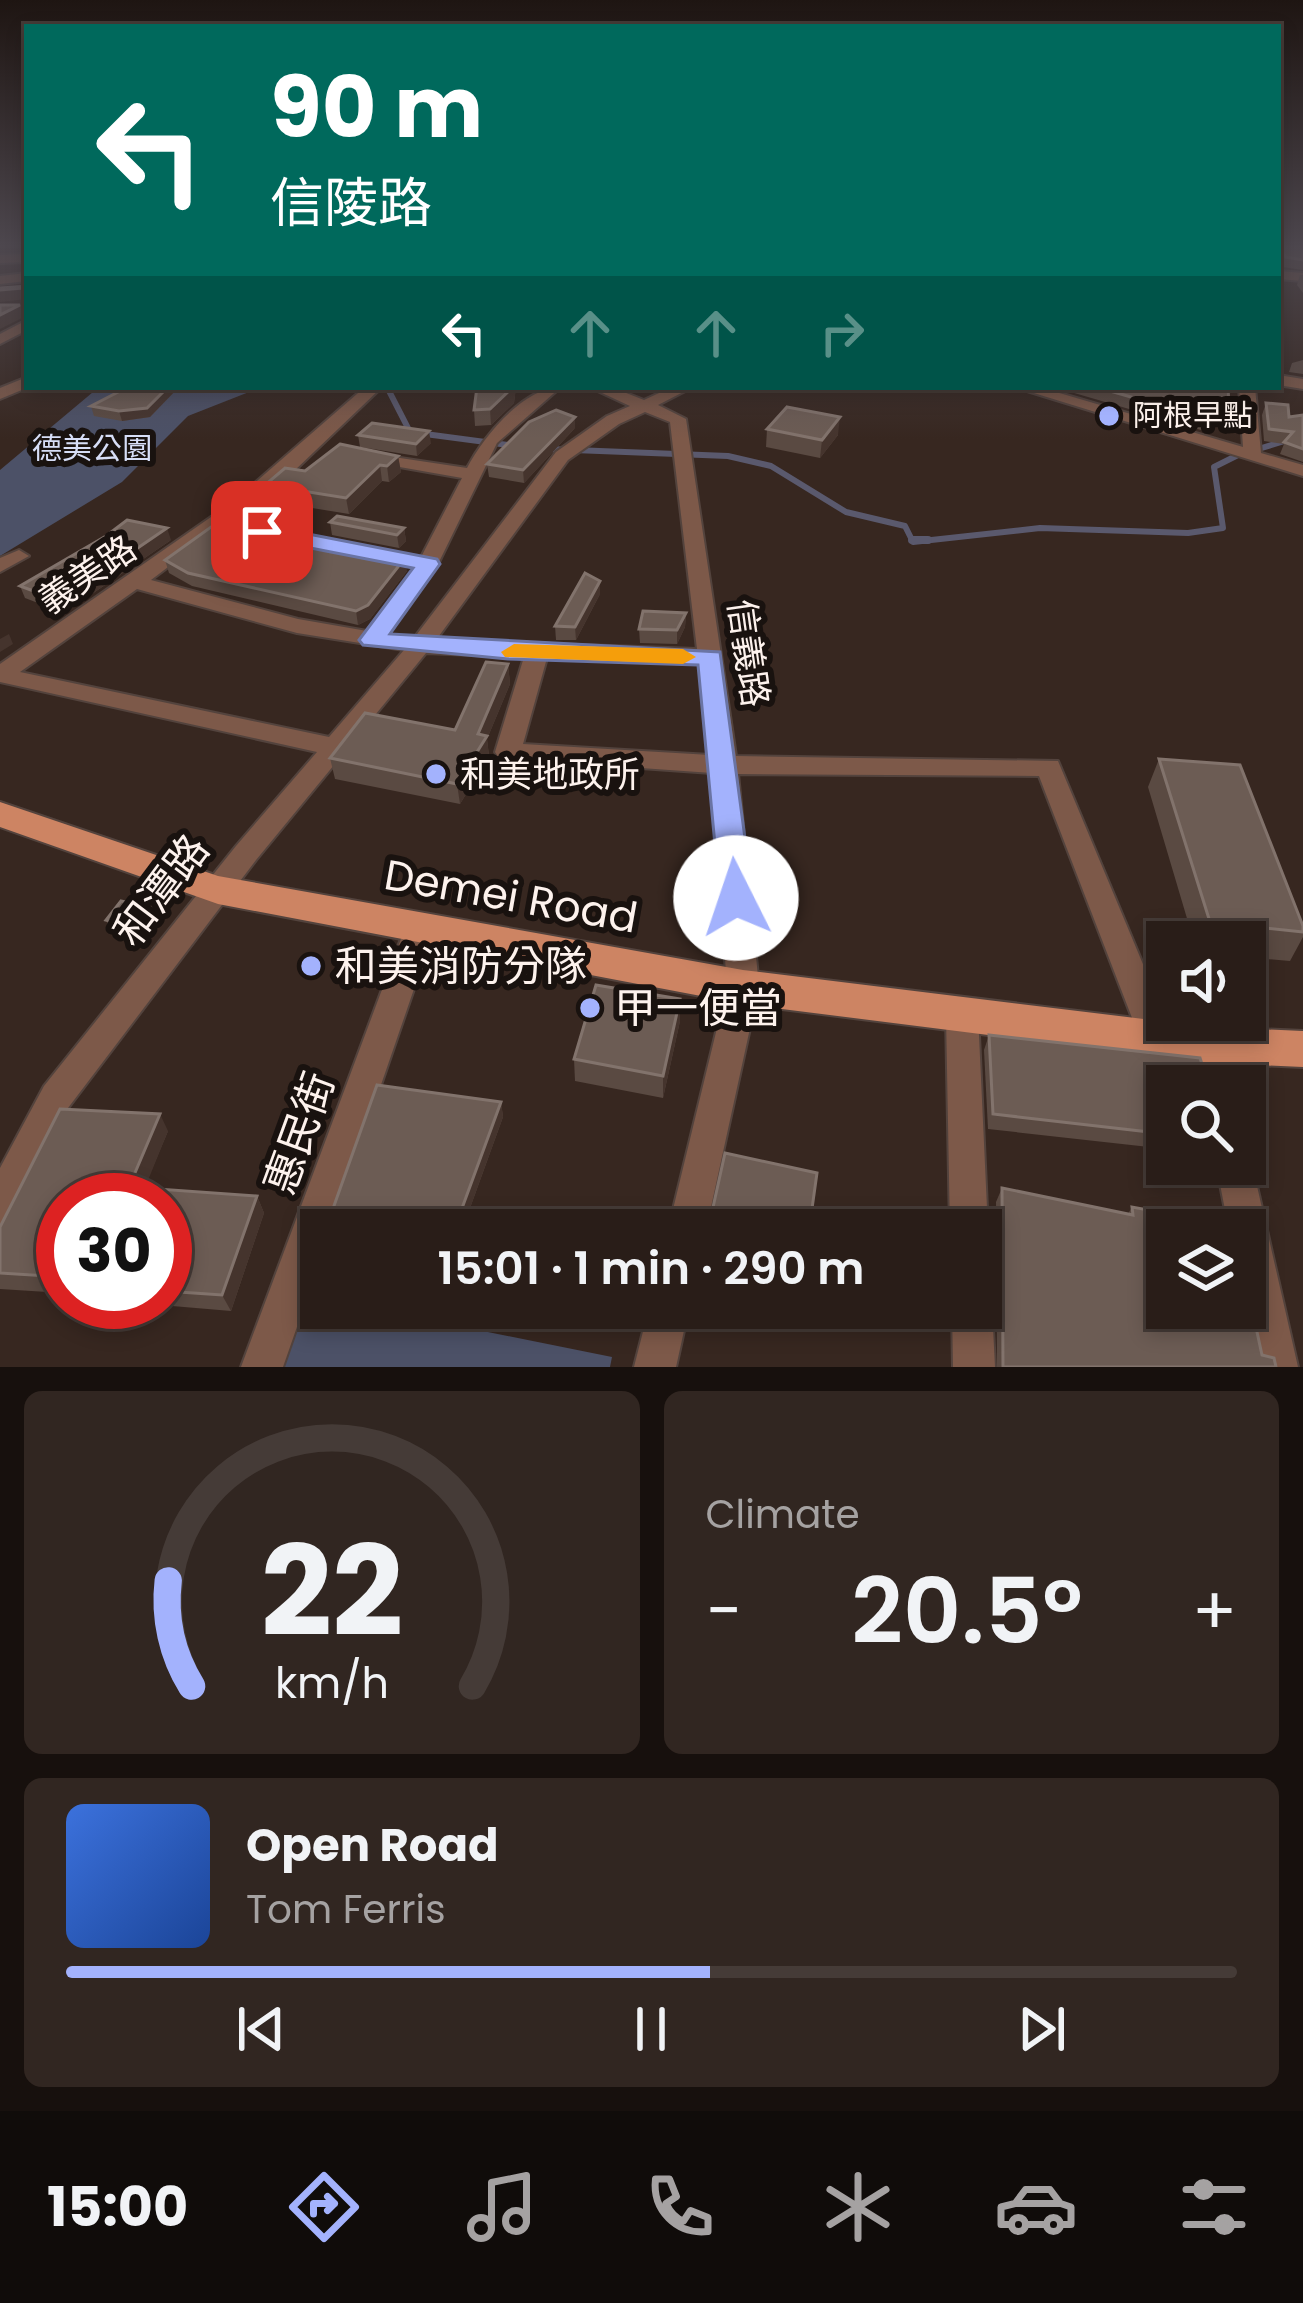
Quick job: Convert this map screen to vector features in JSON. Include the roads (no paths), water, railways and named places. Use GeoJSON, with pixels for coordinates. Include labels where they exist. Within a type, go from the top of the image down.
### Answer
{"type":"FeatureCollection","features":[{"type":"Feature","properties":{"kind":"main road","name":"Demei Road"},"geometry":{"type":"LineString","coordinates":[[0,814],[218,890],[743,987],[1146,1035]]}},
{"type":"Feature","properties":{"kind":"main road","name":"Demei Road"},"geometry":{"type":"LineString","coordinates":[[1185,1041],[1303,1049]]}},
{"type":"Feature","properties":{"kind":"street","name":"義美路"},"geometry":{"type":"LineString","coordinates":[[0,675],[221,524],[319,445],[371,390]]}},
{"type":"Feature","properties":{"kind":"street"},"geometry":{"type":"LineString","coordinates":[[372,640],[428,564],[490,440],[549,390]]}},
{"type":"Feature","properties":{"kind":"street","name":"信義路"},"geometry":{"type":"LineString","coordinates":[[604,390],[678,419],[724,765],[743,987],[692,1209]]}},
{"type":"Feature","properties":{"kind":"street","name":"和潭路"},"geometry":{"type":"LineString","coordinates":[[0,1206],[56,1097],[218,890],[420,646],[562,456],[614,420],[678,390]]}},
{"type":"Feature","properties":{"kind":"street"},"geometry":{"type":"LineString","coordinates":[[1247,390],[1252,454]]}},
{"type":"Feature","properties":{"kind":"street"},"geometry":{"type":"LineString","coordinates":[[1054,392],[1303,471]]}},
{"type":"Feature","properties":{"kind":"street"},"geometry":{"type":"LineString","coordinates":[[350,453],[470,474]]}},
{"type":"Feature","properties":{"kind":"street"},"geometry":{"type":"LineString","coordinates":[[221,524],[244,529]]}},
{"type":"Feature","properties":{"kind":"street"},"geometry":{"type":"LineString","coordinates":[[405,560],[428,564]]}},
{"type":"Feature","properties":{"kind":"street"},"geometry":{"type":"LineString","coordinates":[[134,582],[297,626],[372,640],[537,653],[711,657]]}},
{"type":"Feature","properties":{"kind":"street"},"geometry":{"type":"LineString","coordinates":[[537,653],[508,752],[724,765],[1049,767],[1146,1011]]}},
{"type":"Feature","properties":{"kind":"street"},"geometry":{"type":"LineString","coordinates":[[0,675],[335,748]]}},
{"type":"Feature","properties":{"kind":"street","name":"惠民街"},"geometry":{"type":"LineString","coordinates":[[262,1367],[420,928]]}},
{"type":"Feature","properties":{"kind":"street"},"geometry":{"type":"LineString","coordinates":[[962,1014],[968,1209]]}},
{"type":"Feature","properties":{"kind":"street"},"geometry":{"type":"LineString","coordinates":[[1209,1045],[1213,1065]]}},
{"type":"Feature","properties":{"kind":"street"},"geometry":{"type":"LineString","coordinates":[[1238,1185],[1277,1367]]}},
{"type":"Feature","properties":{"kind":"street"},"geometry":{"type":"LineString","coordinates":[[656,1367],[664,1329]]}},
{"type":"Feature","properties":{"kind":"street"},"geometry":{"type":"LineString","coordinates":[[973,1329],[974,1367]]}},
{"type":"Feature","properties":{"kind":"waterway"},"geometry":{"type":"LineString","coordinates":[[389,390],[410,432],[515,446]]}},
{"type":"Feature","properties":{"kind":"waterway"},"geometry":{"type":"LineString","coordinates":[[1255,450],[1291,439]]}},
{"type":"Feature","properties":{"kind":"waterway"},"geometry":{"type":"LineString","coordinates":[[548,449],[728,456],[771,466],[846,512],[905,526],[912,540]]}},
{"type":"Feature","properties":{"kind":"waterway"},"geometry":{"type":"LineString","coordinates":[[912,540],[1040,528],[1188,533],[1223,528],[1214,467],[1240,454]]}},
{"type":"Feature","properties":{"kind":"waterway"},"geometry":{"type":"LineString","coordinates":[[912,540],[928,540]]}},
{"type":"Feature","properties":{"kind":"place","name":"阿根早點"},"geometry":{"type":"Point","coordinates":[1109,416]}},
{"type":"Feature","properties":{"kind":"place","name":"和美地政所"},"geometry":{"type":"Point","coordinates":[436,774]}},
{"type":"Feature","properties":{"kind":"place","name":"和美消防分隊"},"geometry":{"type":"Point","coordinates":[311,966]}},
{"type":"Feature","properties":{"kind":"place","name":"甲一便當"},"geometry":{"type":"Point","coordinates":[590,1008]}},
{"type":"Feature","properties":{"kind":"park label","name":"德美公園"},"geometry":{"type":"Point","coordinates":[92,449]}}]}
